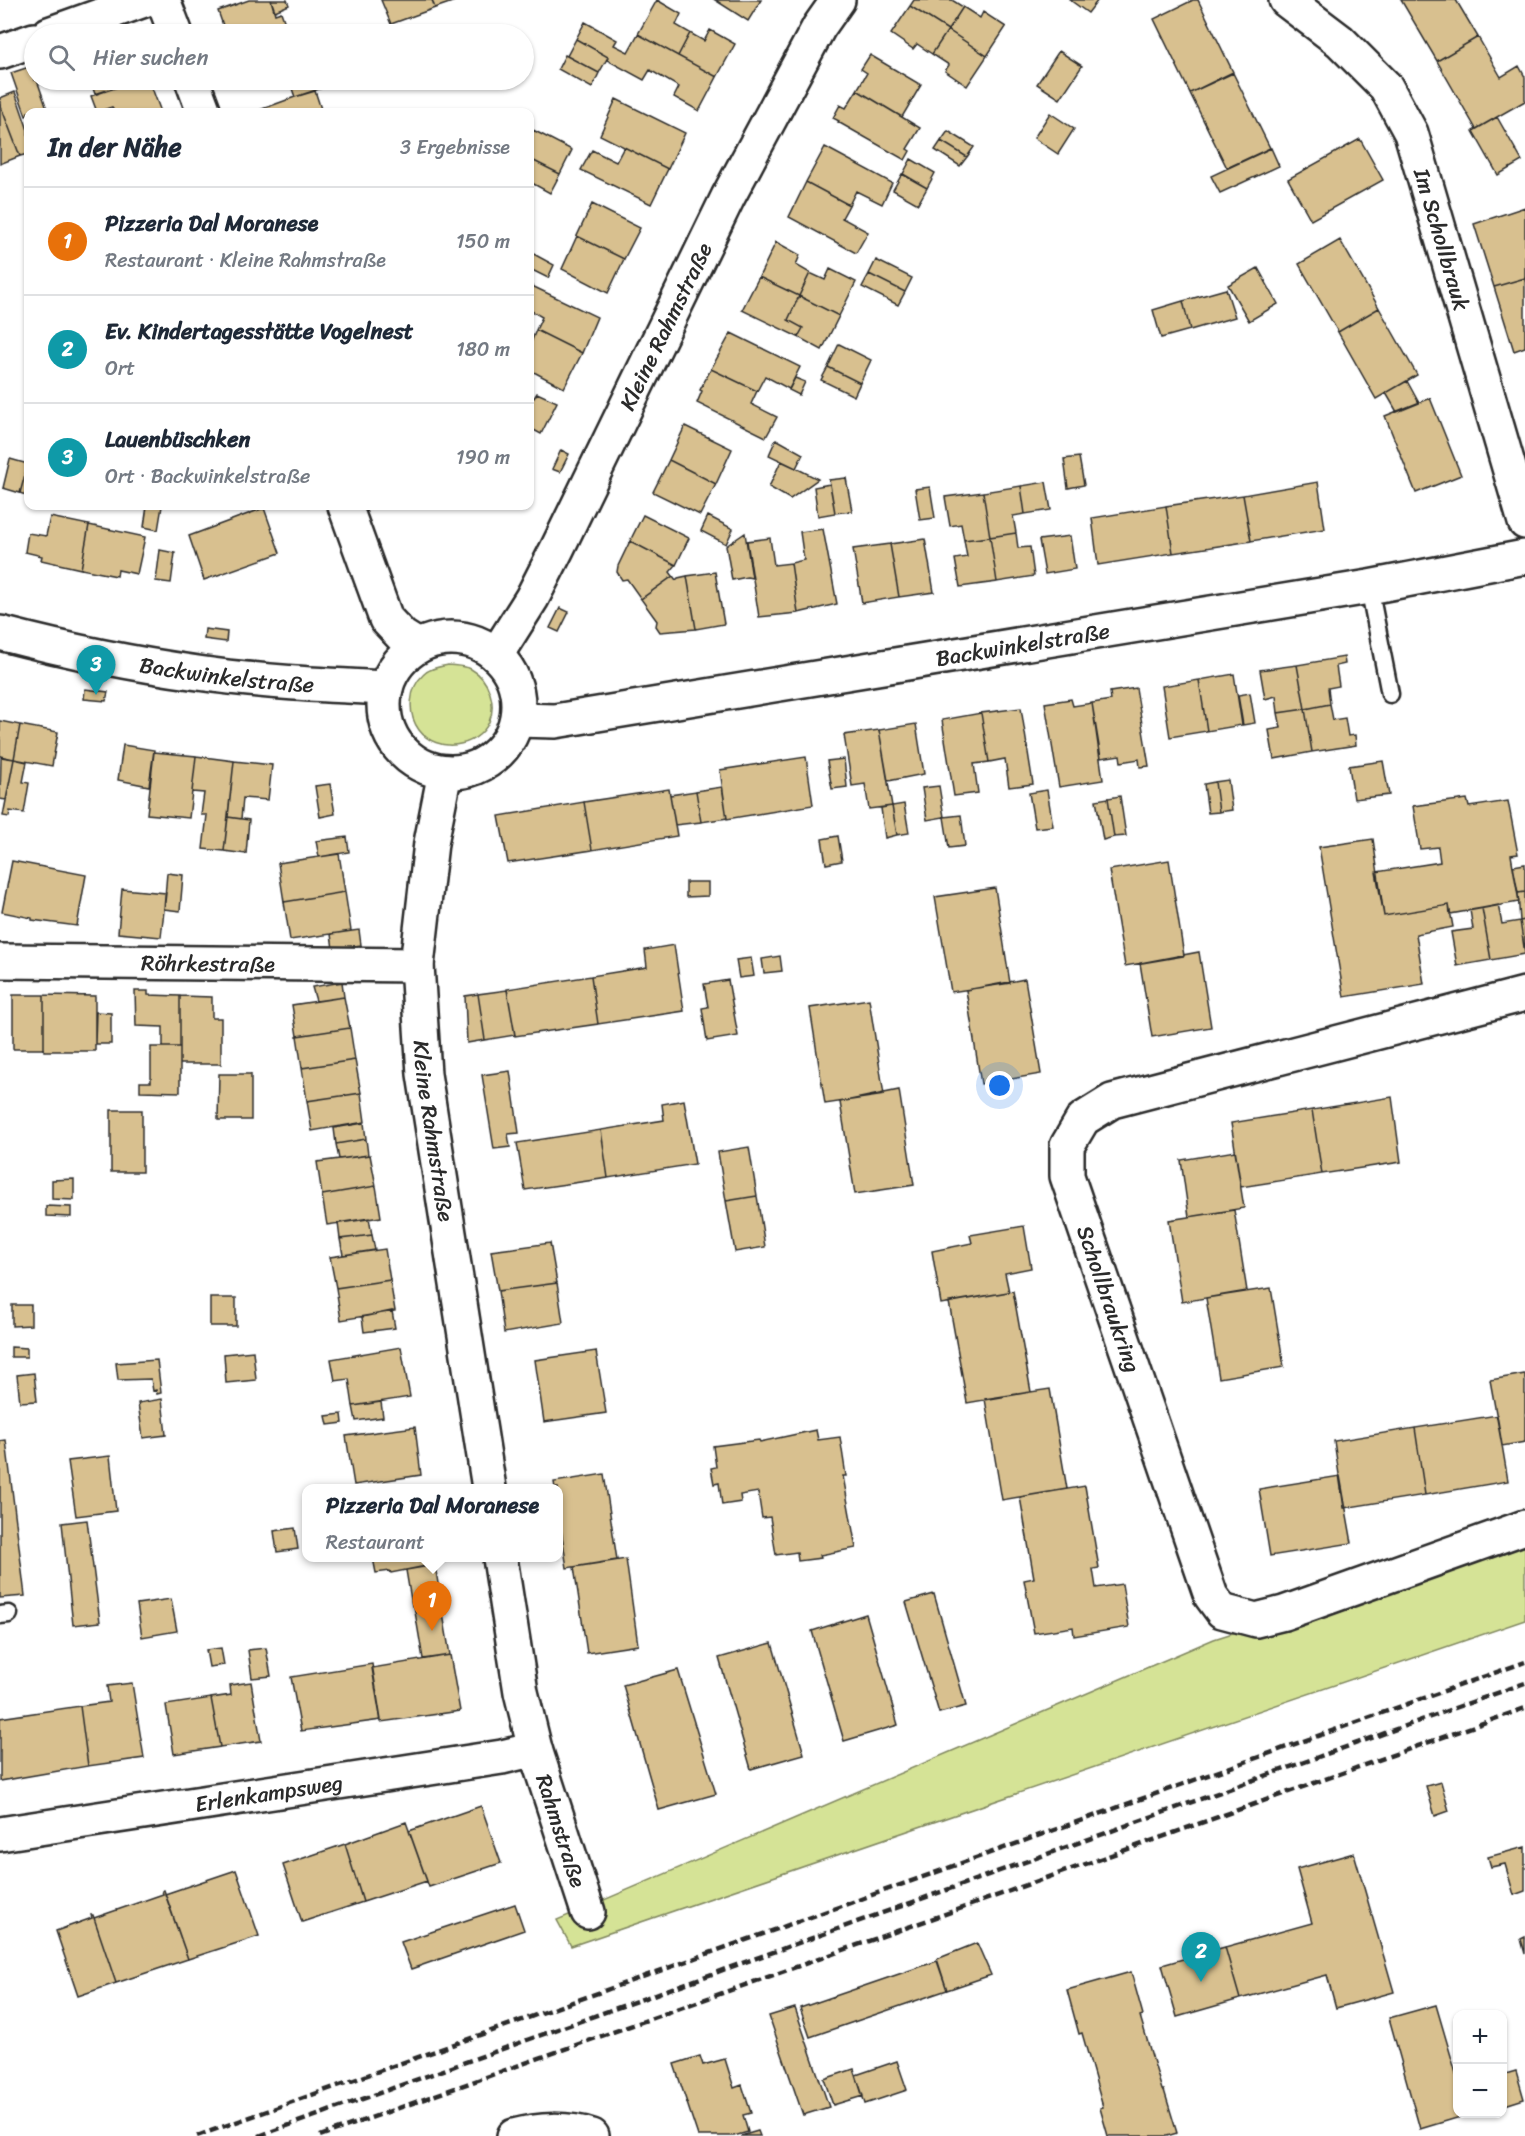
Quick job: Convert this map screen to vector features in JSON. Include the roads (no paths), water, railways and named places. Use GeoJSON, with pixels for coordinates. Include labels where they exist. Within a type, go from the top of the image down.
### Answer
{"type":"FeatureCollection","features":[{"type":"Feature","properties":{"kind":"street"},"geometry":{"type":"LineString","coordinates":[[77,24],[144,0]]}},
{"type":"Feature","properties":{"kind":"street"},"geometry":{"type":"LineString","coordinates":[[163,0],[172,24]]}},
{"type":"Feature","properties":{"kind":"street","name":"Kleine Rahmstraße"},"geometry":{"type":"LineString","coordinates":[[496,655],[532,598],[729,197],[819,27],[838,0]]}},
{"type":"Feature","properties":{"kind":"street","name":"Im Schollbrauk"},"geometry":{"type":"LineString","coordinates":[[1287,0],[1340,41],[1386,87],[1411,134],[1525,522]]}},
{"type":"Feature","properties":{"kind":"street"},"geometry":{"type":"LineString","coordinates":[[0,52],[24,44]]}},
{"type":"Feature","properties":{"kind":"street"},"geometry":{"type":"LineString","coordinates":[[196,90],[202,108]]}},
{"type":"Feature","properties":{"kind":"street"},"geometry":{"type":"LineString","coordinates":[[346,510],[386,619],[402,636],[418,646]]}},
{"type":"Feature","properties":{"kind":"street","name":"Backwinkelstraße"},"geometry":{"type":"LineString","coordinates":[[517,720],[555,721],[1369,587],[1525,557]]}},
{"type":"Feature","properties":{"kind":"street","name":"Backwinkelstraße"},"geometry":{"type":"LineString","coordinates":[[0,633],[91,654],[198,673],[303,684],[386,688]]}},
{"type":"Feature","properties":{"kind":"street"},"geometry":{"type":"LineString","coordinates":[[459,638],[475,642],[496,655],[507,667],[515,683],[519,700],[517,720],[510,738],[493,757],[467,770],[445,772],[420,764],[409,757],[392,737],[384,714],[386,688],[393,670],[401,659],[418,646],[436,639],[459,638]]}},
{"type":"Feature","properties":{"kind":"street","name":"Kleine Rahmstraße"},"geometry":{"type":"LineString","coordinates":[[445,772],[431,843],[417,965],[424,1074],[488,1484]]}},
{"type":"Feature","properties":{"kind":"street","name":"Röhrkestraße"},"geometry":{"type":"LineString","coordinates":[[0,961],[417,965]]}},
{"type":"Feature","properties":{"kind":"street","name":"Schollbraukring"},"geometry":{"type":"LineString","coordinates":[[1525,994],[1112,1101],[1083,1119],[1067,1146],[1066,1176],[1211,1596],[1222,1611],[1256,1620],[1284,1614],[1525,1527]]}},
{"type":"Feature","properties":{"kind":"street"},"geometry":{"type":"LineString","coordinates":[[501,1562],[521,1692],[536,1749]]}},
{"type":"Feature","properties":{"kind":"street","name":"Erlenkampsweg"},"geometry":{"type":"LineString","coordinates":[[0,1834],[468,1763],[536,1749]]}},
{"type":"Feature","properties":{"kind":"street","name":"Rahmstraße"},"geometry":{"type":"LineString","coordinates":[[536,1749],[588,1912]]}},
{"type":"Feature","properties":{"kind":"street"},"geometry":{"type":"LineString","coordinates":[[514,2136],[535,2131],[588,2135]]}},
{"type":"Feature","properties":{"kind":"lane"},"geometry":{"type":"LineString","coordinates":[[1369,587],[1390,694]]}},
{"type":"Feature","properties":{"kind":"railway"},"geometry":{"type":"LineString","coordinates":[[197,2136],[1525,1662]]}},
{"type":"Feature","properties":{"kind":"railway"},"geometry":{"type":"LineString","coordinates":[[259,2136],[1525,1683]]}},
{"type":"Feature","properties":{"kind":"railway"},"geometry":{"type":"LineString","coordinates":[[320,2136],[1525,1708]]}},
{"type":"Feature","properties":{"kind":"place","name":"Lauenbüschken"},"geometry":{"type":"Point","coordinates":[96,695]}},
{"type":"Feature","properties":{"kind":"place","name":"Pizzeria Dal Moranese"},"geometry":{"type":"Point","coordinates":[432,1631]}},
{"type":"Feature","properties":{"kind":"place","name":"Ev. Kindertagesstätte Vogelnest"},"geometry":{"type":"Point","coordinates":[1201,1982]}}]}
